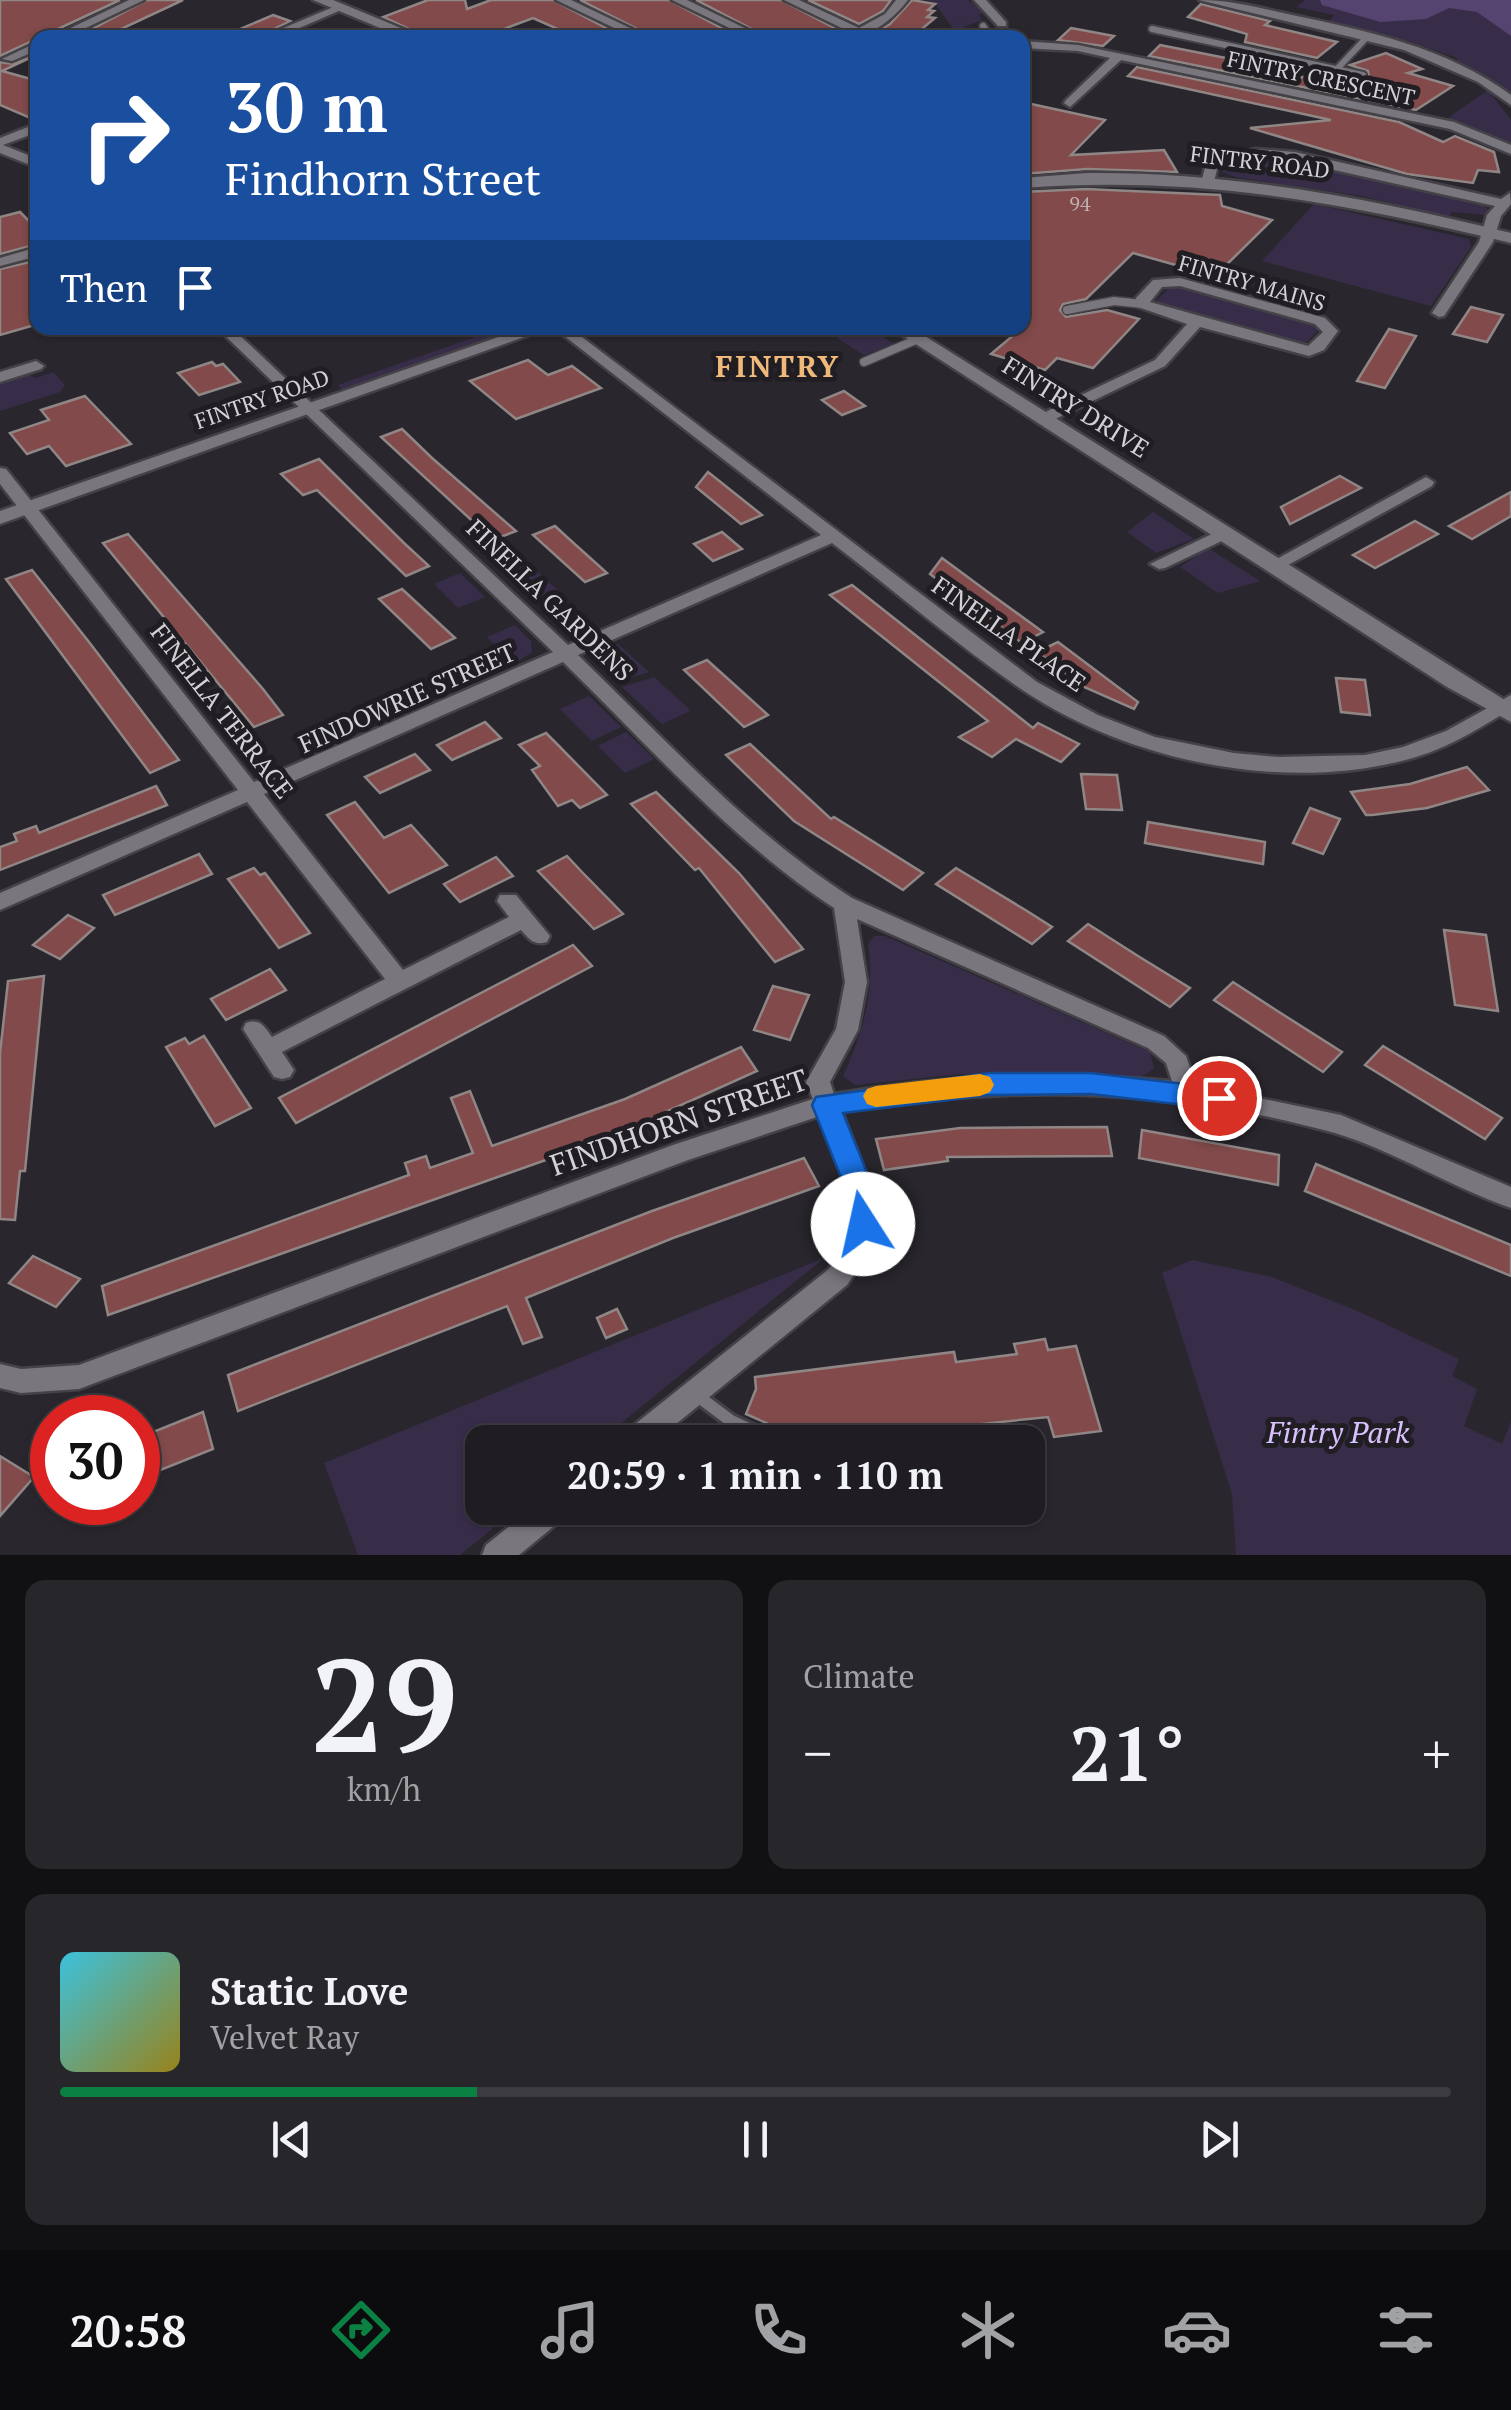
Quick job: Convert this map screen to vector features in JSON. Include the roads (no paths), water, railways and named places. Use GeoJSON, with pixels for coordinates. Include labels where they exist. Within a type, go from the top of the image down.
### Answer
{"type":"FeatureCollection","features":[{"type":"Feature","properties":{"kind":"street"},"geometry":{"type":"LineString","coordinates":[[72,30],[138,0]]}},
{"type":"Feature","properties":{"kind":"street"},"geometry":{"type":"LineString","coordinates":[[320,0],[398,30]]}},
{"type":"Feature","properties":{"kind":"street"},"geometry":{"type":"LineString","coordinates":[[562,0],[628,30]]}},
{"type":"Feature","properties":{"kind":"street"},"geometry":{"type":"LineString","coordinates":[[678,0],[743,30]]}},
{"type":"Feature","properties":{"kind":"street"},"geometry":{"type":"LineString","coordinates":[[790,0],[857,30]]}},
{"type":"Feature","properties":{"kind":"street"},"geometry":{"type":"LineString","coordinates":[[864,30],[889,16],[902,0]]}},
{"type":"Feature","properties":{"kind":"street"},"geometry":{"type":"LineString","coordinates":[[980,0],[1002,24]]}},
{"type":"Feature","properties":{"kind":"street"},"geometry":{"type":"LineString","coordinates":[[1205,0],[1367,37],[1461,68],[1511,101]]}},
{"type":"Feature","properties":{"kind":"street"},"geometry":{"type":"LineString","coordinates":[[285,30],[342,7]]}},
{"type":"Feature","properties":{"kind":"street","name":"FINTRY CRESCENT"},"geometry":{"type":"LineString","coordinates":[[1030,44],[1119,56],[1454,126],[1511,150]]}},
{"type":"Feature","properties":{"kind":"street"},"geometry":{"type":"LineString","coordinates":[[1071,103],[1119,56]]}},
{"type":"Feature","properties":{"kind":"street"},"geometry":{"type":"LineString","coordinates":[[0,145],[30,131]]}},
{"type":"Feature","properties":{"kind":"street"},"geometry":{"type":"LineString","coordinates":[[0,145],[30,164]]}},
{"type":"Feature","properties":{"kind":"street"},"geometry":{"type":"LineString","coordinates":[[1209,179],[1212,163],[1242,152],[1275,152],[1507,200],[1486,242],[1439,313]]}},
{"type":"Feature","properties":{"kind":"street","name":"FINTRY ROAD"},"geometry":{"type":"LineString","coordinates":[[1030,182],[1114,177],[1209,179],[1336,196],[1511,238]]}},
{"type":"Feature","properties":{"kind":"street"},"geometry":{"type":"LineString","coordinates":[[0,262],[30,254]]}},
{"type":"Feature","properties":{"kind":"street","name":"FINTRY MAINS"},"geometry":{"type":"LineString","coordinates":[[1180,282],[1320,321],[1331,331],[1319,347],[1309,350],[1197,322],[1142,304],[1158,283],[1180,282]]}},
{"type":"Feature","properties":{"kind":"street"},"geometry":{"type":"LineString","coordinates":[[1043,419],[1160,364],[1197,322]]}},
{"type":"Feature","properties":{"kind":"street","name":"FINELLA GARDENS"},"geometry":{"type":"LineString","coordinates":[[231,335],[754,837],[800,876],[844,904],[1156,1042],[1175,1055],[1184,1070],[1184,1092]]}},
{"type":"Feature","properties":{"kind":"street","name":"FINTRY ROAD"},"geometry":{"type":"LineString","coordinates":[[0,518],[520,335]]}},
{"type":"Feature","properties":{"kind":"street","name":"FINELLA PLACE"},"geometry":{"type":"LineString","coordinates":[[571,335],[1030,686],[1111,729],[1220,758],[1286,764],[1366,761],[1443,740],[1507,707]]}},
{"type":"Feature","properties":{"kind":"street","name":"FINTRY DRIVE"},"geometry":{"type":"LineString","coordinates":[[912,335],[1273,566],[1507,707]]}},
{"type":"Feature","properties":{"kind":"street"},"geometry":{"type":"LineString","coordinates":[[0,377],[36,366]]}},
{"type":"Feature","properties":{"kind":"street","name":"FINELLA TERRACE"},"geometry":{"type":"LineString","coordinates":[[0,474],[400,982]]}},
{"type":"Feature","properties":{"kind":"street"},"geometry":{"type":"LineString","coordinates":[[1273,566],[1426,482]]}},
{"type":"Feature","properties":{"kind":"street"},"geometry":{"type":"LineString","coordinates":[[1159,564],[1222,534]]}},
{"type":"Feature","properties":{"kind":"street","name":"FINDOWRIE STREET"},"geometry":{"type":"LineString","coordinates":[[0,902],[834,536]]}},
{"type":"Feature","properties":{"kind":"street"},"geometry":{"type":"LineString","coordinates":[[655,1425],[838,1277],[860,1244],[866,1205],[818,1082],[847,1030],[856,982],[844,904]]}},
{"type":"Feature","properties":{"kind":"street"},"geometry":{"type":"LineString","coordinates":[[282,1070],[261,1039],[400,982],[524,919]]}},
{"type":"Feature","properties":{"kind":"street","name":"FINDHORN STREET"},"geometry":{"type":"LineString","coordinates":[[0,1376],[21,1381],[78,1377],[682,1152],[826,1105],[989,1084],[1091,1084],[1184,1092],[1342,1125],[1511,1198]]}},
{"type":"Feature","properties":{"kind":"street"},"geometry":{"type":"LineString","coordinates":[[496,1555],[533,1525]]}},
{"type":"Feature","properties":{"kind":"lane"},"geometry":{"type":"LineString","coordinates":[[983,26],[986,30]]}},
{"type":"Feature","properties":{"kind":"lane"},"geometry":{"type":"LineString","coordinates":[[1152,28],[1364,74]]}},
{"type":"Feature","properties":{"kind":"lane"},"geometry":{"type":"LineString","coordinates":[[1338,68],[1367,37]]}},
{"type":"Feature","properties":{"kind":"lane"},"geometry":{"type":"LineString","coordinates":[[1067,310],[1114,301],[1142,304]]}},
{"type":"Feature","properties":{"kind":"lane"},"geometry":{"type":"LineString","coordinates":[[864,362],[906,335]]}},
{"type":"Feature","properties":{"kind":"lane"},"geometry":{"type":"LineString","coordinates":[[694,1393],[740,1425]]}},
{"type":"Feature","properties":{"kind":"district","name":"FINTRY"},"geometry":{"type":"Point","coordinates":[778,367]}},
{"type":"Feature","properties":{"kind":"park label","name":"Fintry Park"},"geometry":{"type":"Point","coordinates":[1338,1433]}}]}
